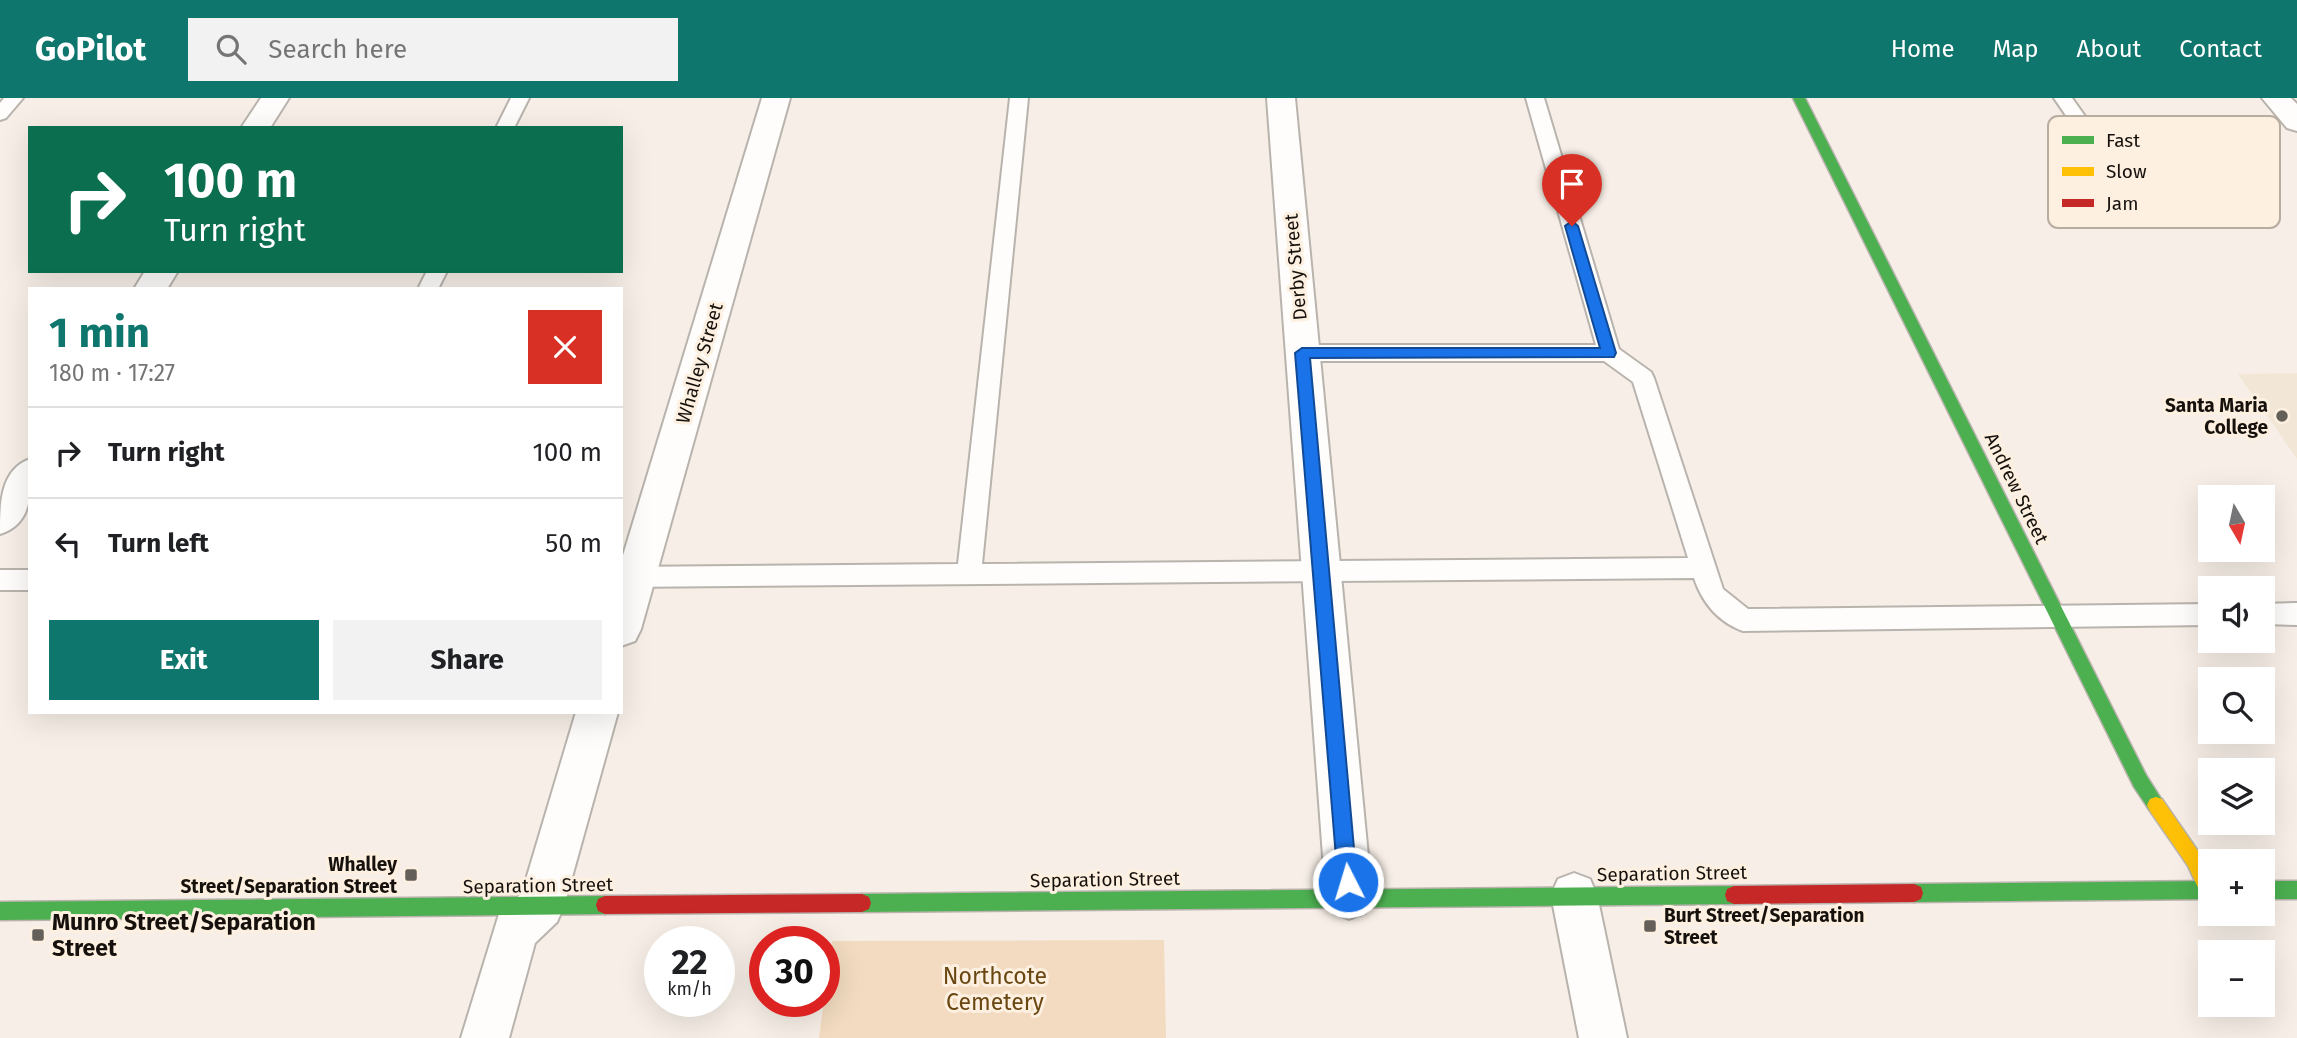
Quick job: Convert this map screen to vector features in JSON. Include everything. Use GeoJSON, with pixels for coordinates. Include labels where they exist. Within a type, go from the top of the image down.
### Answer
{"type":"FeatureCollection","features":[{"type":"Feature","properties":{"kind":"street"},"geometry":{"type":"LineString","coordinates":[[256,126],[275,98]]}},
{"type":"Feature","properties":{"kind":"street","name":"Whalley Street"},"geometry":{"type":"LineString","coordinates":[[623,616],[629,577],[776,98]]}},
{"type":"Feature","properties":{"kind":"street","name":"Derby Street"},"geometry":{"type":"LineString","coordinates":[[1280,98],[1349,897]]}},
{"type":"Feature","properties":{"kind":"street","name":"Andrew Street"},"geometry":{"type":"LineString","coordinates":[[1800,98],[2140,781],[2198,868]]}},
{"type":"Feature","properties":{"kind":"street"},"geometry":{"type":"LineString","coordinates":[[2276,98],[2297,122]]}},
{"type":"Feature","properties":{"kind":"street"},"geometry":{"type":"LineString","coordinates":[[0,519],[28,476]]}},
{"type":"Feature","properties":{"kind":"street"},"geometry":{"type":"LineString","coordinates":[[485,1038],[515,930],[541,906],[596,714]]}},
{"type":"Feature","properties":{"kind":"street","name":"Separation Street"},"geometry":{"type":"LineString","coordinates":[[0,911],[2198,890]]}},
{"type":"Feature","properties":{"kind":"street"},"geometry":{"type":"LineString","coordinates":[[2275,890],[2297,890]]}},
{"type":"Feature","properties":{"kind":"street"},"geometry":{"type":"LineString","coordinates":[[1574,895],[1603,1038]]}},
{"type":"Feature","properties":{"kind":"lane"},"geometry":{"type":"LineString","coordinates":[[0,114],[14,98]]}},
{"type":"Feature","properties":{"kind":"lane"},"geometry":{"type":"LineString","coordinates":[[507,126],[520,98]]}},
{"type":"Feature","properties":{"kind":"lane"},"geometry":{"type":"LineString","coordinates":[[970,574],[1019,98]]}},
{"type":"Feature","properties":{"kind":"lane"},"geometry":{"type":"LineString","coordinates":[[1535,98],[1609,353]]}},
{"type":"Feature","properties":{"kind":"lane"},"geometry":{"type":"LineString","coordinates":[[2063,98],[2076,116]]}},
{"type":"Feature","properties":{"kind":"lane"},"geometry":{"type":"LineString","coordinates":[[1302,353],[1609,353],[1643,377],[1712,595],[1743,620],[2198,614]]}},
{"type":"Feature","properties":{"kind":"lane"},"geometry":{"type":"LineString","coordinates":[[629,577],[1703,568]]}},
{"type":"Feature","properties":{"kind":"lane"},"geometry":{"type":"LineString","coordinates":[[0,580],[28,580]]}},
{"type":"Feature","properties":{"kind":"lane"},"geometry":{"type":"LineString","coordinates":[[2275,614],[2297,614]]}},
{"type":"Feature","properties":{"kind":"shaded area","name":"Santa Maria College"},"geometry":{"type":"Polygon","coordinates":[[[2297,373],[2297,459],[2238,374],[2297,373]]]}},
{"type":"Feature","properties":{"kind":"green space","name":"Northcote Cemetery"},"geometry":{"type":"Polygon","coordinates":[[[1164,940],[1166,1038],[819,1038],[822,1017],[840,1017],[840,941],[1164,940]]]}},
{"type":"Feature","properties":{"kind":"traffic: fast"},"geometry":{"type":"LineString","coordinates":[[1799,98],[2140,781],[2156,805]]}},
{"type":"Feature","properties":{"kind":"traffic: fast"},"geometry":{"type":"LineString","coordinates":[[1914,893],[2198,890]]}},
{"type":"Feature","properties":{"kind":"traffic: fast"},"geometry":{"type":"LineString","coordinates":[[2275,890],[2297,890]]}},
{"type":"Feature","properties":{"kind":"traffic: fast"},"geometry":{"type":"LineString","coordinates":[[862,903],[1734,895]]}},
{"type":"Feature","properties":{"kind":"traffic: fast"},"geometry":{"type":"LineString","coordinates":[[0,911],[605,905]]}},
{"type":"Feature","properties":{"kind":"traffic: slow"},"geometry":{"type":"LineString","coordinates":[[2156,805],[2198,868]]}},
{"type":"Feature","properties":{"kind":"traffic: jam"},"geometry":{"type":"LineString","coordinates":[[1734,895],[1914,893]]}},
{"type":"Feature","properties":{"kind":"traffic: jam"},"geometry":{"type":"LineString","coordinates":[[605,905],[862,903]]}},
{"type":"Feature","properties":{"kind":"place","name":"Santa Maria College"},"geometry":{"type":"Point","coordinates":[2282,416]}},
{"type":"Feature","properties":{"kind":"place","name":"Whalley Street/Separation Street"},"geometry":{"type":"Point","coordinates":[411,875]}},
{"type":"Feature","properties":{"kind":"place","name":"Burt Street/Separation Street"},"geometry":{"type":"Point","coordinates":[1650,926]}},
{"type":"Feature","properties":{"kind":"place","name":"Munro Street/Separation Street"},"geometry":{"type":"Point","coordinates":[38,935]}},
{"type":"Feature","properties":{"kind":"route"},"geometry":{"type":"LineString","coordinates":[[1348,882],[1302,353],[1609,353],[1572,226]]}}]}
